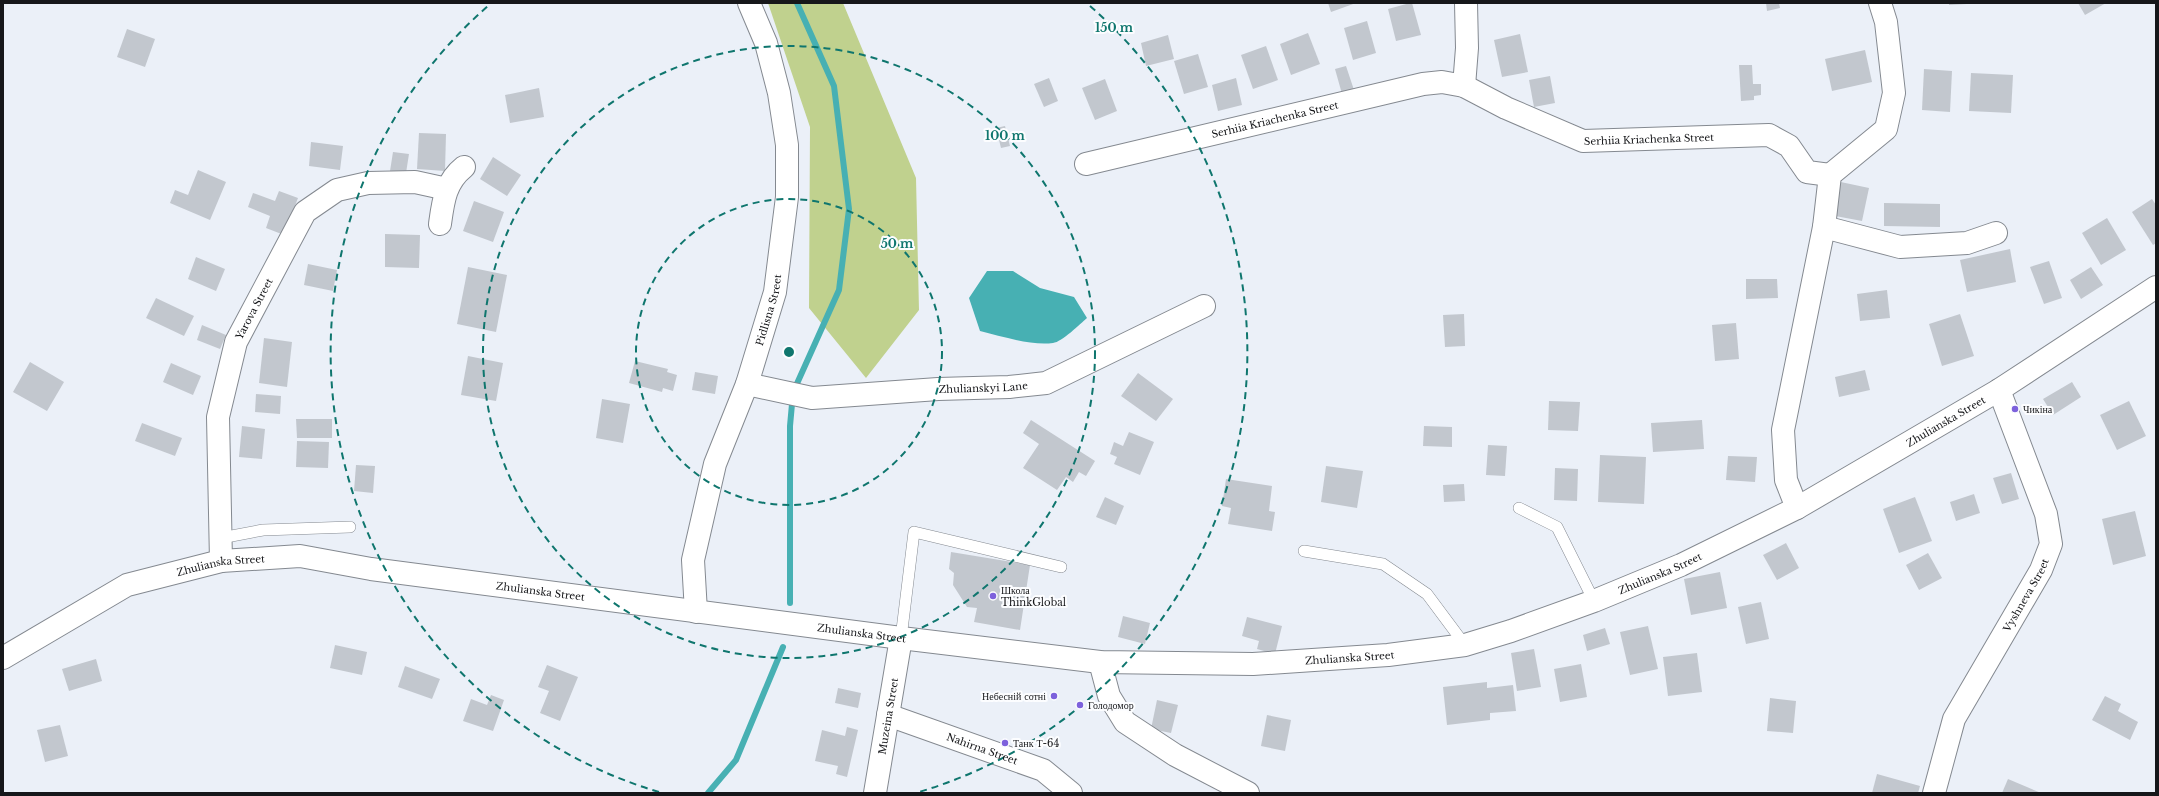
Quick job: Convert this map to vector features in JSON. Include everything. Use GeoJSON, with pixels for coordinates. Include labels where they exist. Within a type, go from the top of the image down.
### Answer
{"type":"FeatureCollection","features":[{"type":"Feature","properties":{"kind":"street","name":"Pidlisna Street"},"geometry":{"type":"LineString","coordinates":[[696,612],[693,560],[715,464],[747,384],[775,292],[787,197],[787,145],[779,93],[766,43],[749,3]]}},
{"type":"Feature","properties":{"kind":"street"},"geometry":{"type":"LineString","coordinates":[[1464,86],[1467,48],[1466,3]]}},
{"type":"Feature","properties":{"kind":"street"},"geometry":{"type":"LineString","coordinates":[[1797,508],[1786,480],[1783,430],[1824,227],[1830,175],[1886,129],[1894,93],[1886,22],[1880,3]]}},
{"type":"Feature","properties":{"kind":"street","name":"Serhiia Kriachenka Street"},"geometry":{"type":"LineString","coordinates":[[1086,164],[1423,84],[1442,82],[1464,86],[1506,108],[1583,141],[1769,135],[1789,146],[1807,172],[1830,175]]}},
{"type":"Feature","properties":{"kind":"street"},"geometry":{"type":"LineString","coordinates":[[440,224],[443,197],[454,174],[464,166]]}},
{"type":"Feature","properties":{"kind":"street","name":"Yarova Street"},"geometry":{"type":"LineString","coordinates":[[221,561],[218,417],[236,342],[306,212],[337,190],[368,183],[415,182],[447,188]]}},
{"type":"Feature","properties":{"kind":"street"},"geometry":{"type":"LineString","coordinates":[[1824,227],[1900,247],[1967,243],[1996,233]]}},
{"type":"Feature","properties":{"kind":"street","name":"Zhulianska Street"},"geometry":{"type":"LineString","coordinates":[[3,658],[127,585],[221,561],[300,556],[371,569],[696,612],[1100,662],[1253,664],[1388,655],[1465,645],[1512,631],[1594,601],[1681,564],[1797,508],[1999,390],[2156,287]]}},
{"type":"Feature","properties":{"kind":"street","name":"Zhulianskyi Lane"},"geometry":{"type":"LineString","coordinates":[[747,384],[812,398],[938,388],[1008,387],[1046,383],[1204,306]]}},
{"type":"Feature","properties":{"kind":"street","name":"Vyshneva Street"},"geometry":{"type":"LineString","coordinates":[[1934,793],[1954,719],[2041,570],[2051,544],[2046,514],[1999,390]]}},
{"type":"Feature","properties":{"kind":"street","name":"Muzeina Street"},"geometry":{"type":"LineString","coordinates":[[875,793],[900,638]]}},
{"type":"Feature","properties":{"kind":"street"},"geometry":{"type":"LineString","coordinates":[[1100,662],[1109,696],[1125,722],[1175,755],[1248,793]]}},
{"type":"Feature","properties":{"kind":"street","name":"Nahirna Street"},"geometry":{"type":"LineString","coordinates":[[888,715],[1043,770],[1071,793]]}},
{"type":"Feature","properties":{"kind":"lane"},"geometry":{"type":"LineString","coordinates":[[1519,508],[1557,527],[1594,601]]}},
{"type":"Feature","properties":{"kind":"lane"},"geometry":{"type":"LineString","coordinates":[[221,538],[263,530],[350,527]]}},
{"type":"Feature","properties":{"kind":"lane"},"geometry":{"type":"LineString","coordinates":[[900,638],[914,532],[1061,567]]}},
{"type":"Feature","properties":{"kind":"lane"},"geometry":{"type":"LineString","coordinates":[[1304,551],[1383,564],[1427,594],[1465,645]]}},
{"type":"Feature","properties":{"kind":"green space"},"geometry":{"type":"Polygon","coordinates":[[[768,3],[843,3],[916,178],[919,310],[866,378],[809,308],[810,127],[768,3]]]}},
{"type":"Feature","properties":{"kind":"water"},"geometry":{"type":"Polygon","coordinates":[[[987,271],[1013,271],[1040,288],[1074,297],[1087,318],[1066,336],[1053,343],[1044,344],[1026,342],[980,331],[969,298],[987,271]]]}},
{"type":"Feature","properties":{"kind":"building"},"geometry":{"type":"Polygon","coordinates":[[[1328,3],[1356,3],[1331,12],[1328,3]]]}},
{"type":"Feature","properties":{"kind":"building"},"geometry":{"type":"Polygon","coordinates":[[[1412,3],[1421,35],[1396,41],[1388,9],[1412,3]]]}},
{"type":"Feature","properties":{"kind":"building"},"geometry":{"type":"Polygon","coordinates":[[[1766,3],[1779,3],[1780,8],[1767,11],[1766,3]]]}},
{"type":"Feature","properties":{"kind":"building"},"geometry":{"type":"Polygon","coordinates":[[[1949,3],[1967,3],[1967,4],[1949,5],[1949,3]]]}},
{"type":"Feature","properties":{"kind":"building"},"geometry":{"type":"Polygon","coordinates":[[[2078,3],[2106,3],[2085,15],[2078,3]]]}},
{"type":"Feature","properties":{"kind":"building"},"geometry":{"type":"Polygon","coordinates":[[[1367,21],[1376,53],[1353,60],[1344,28],[1367,21]]]}},
{"type":"Feature","properties":{"kind":"building"},"geometry":{"type":"Polygon","coordinates":[[[127,29],[155,39],[145,67],[117,57],[127,29]]]}},
{"type":"Feature","properties":{"kind":"building"},"geometry":{"type":"Polygon","coordinates":[[[1308,33],[1320,64],[1291,75],[1280,44],[1308,33]]]}},
{"type":"Feature","properties":{"kind":"building"},"geometry":{"type":"Polygon","coordinates":[[[1520,34],[1528,72],[1502,77],[1494,40],[1520,34]]]}},
{"type":"Feature","properties":{"kind":"building"},"geometry":{"type":"Polygon","coordinates":[[[1168,35],[1174,59],[1146,66],[1141,43],[1168,35]]]}},
{"type":"Feature","properties":{"kind":"building"},"geometry":{"type":"Polygon","coordinates":[[[1266,46],[1278,80],[1253,89],[1241,55],[1266,46]]]}},
{"type":"Feature","properties":{"kind":"building"},"geometry":{"type":"Polygon","coordinates":[[[1865,50],[1872,82],[1832,91],[1825,59],[1865,50]]]}},
{"type":"Feature","properties":{"kind":"building"},"geometry":{"type":"Polygon","coordinates":[[[1198,54],[1208,87],[1184,94],[1174,61],[1198,54]]]}},
{"type":"Feature","properties":{"kind":"building"},"geometry":{"type":"Polygon","coordinates":[[[1739,65],[1752,65],[1753,84],[1761,84],[1761,95],[1754,96],[1754,100],[1741,101],[1739,65]]]}},
{"type":"Feature","properties":{"kind":"building"},"geometry":{"type":"Polygon","coordinates":[[[1346,66],[1354,90],[1342,94],[1335,69],[1346,66]]]}},
{"type":"Feature","properties":{"kind":"building"},"geometry":{"type":"Polygon","coordinates":[[[1924,69],[1952,71],[1950,112],[1922,110],[1924,69]]]}},
{"type":"Feature","properties":{"kind":"building"},"geometry":{"type":"Polygon","coordinates":[[[1971,73],[2013,75],[2011,113],[1969,111],[1971,73]]]}},
{"type":"Feature","properties":{"kind":"building"},"geometry":{"type":"Polygon","coordinates":[[[1550,76],[1555,103],[1534,107],[1529,80],[1550,76]]]}},
{"type":"Feature","properties":{"kind":"building"},"geometry":{"type":"Polygon","coordinates":[[[1049,78],[1058,101],[1044,107],[1034,84],[1049,78]]]}},
{"type":"Feature","properties":{"kind":"building"},"geometry":{"type":"Polygon","coordinates":[[[1236,78],[1242,105],[1218,111],[1212,85],[1236,78]]]}},
{"type":"Feature","properties":{"kind":"building"},"geometry":{"type":"Polygon","coordinates":[[[1105,79],[1117,111],[1095,120],[1082,88],[1105,79]]]}},
{"type":"Feature","properties":{"kind":"building"},"geometry":{"type":"Polygon","coordinates":[[[539,88],[544,117],[510,123],[505,95],[539,88]]]}},
{"type":"Feature","properties":{"kind":"building"},"geometry":{"type":"Polygon","coordinates":[[[1005,126],[1010,146],[1001,148],[996,128],[1005,126]]]}},
{"type":"Feature","properties":{"kind":"building"},"geometry":{"type":"Polygon","coordinates":[[[419,133],[446,134],[445,171],[417,169],[419,133]]]}},
{"type":"Feature","properties":{"kind":"building"},"geometry":{"type":"Polygon","coordinates":[[[311,142],[343,146],[340,170],[309,166],[311,142]]]}},
{"type":"Feature","properties":{"kind":"building"},"geometry":{"type":"Polygon","coordinates":[[[393,152],[409,154],[406,173],[390,171],[393,152]]]}},
{"type":"Feature","properties":{"kind":"building"},"geometry":{"type":"Polygon","coordinates":[[[493,157],[521,175],[507,196],[480,179],[493,157]]]}},
{"type":"Feature","properties":{"kind":"building"},"geometry":{"type":"Polygon","coordinates":[[[198,170],[226,182],[210,220],[170,203],[175,190],[188,195],[198,170]]]}},
{"type":"Feature","properties":{"kind":"building"},"geometry":{"type":"Polygon","coordinates":[[[1836,181],[1869,188],[1862,221],[1830,215],[1836,181]]]}},
{"type":"Feature","properties":{"kind":"building"},"geometry":{"type":"Polygon","coordinates":[[[279,191],[298,198],[284,235],[266,228],[270,216],[248,207],[253,193],[275,201],[279,191]]]}},
{"type":"Feature","properties":{"kind":"building"},"geometry":{"type":"Polygon","coordinates":[[[2152,199],[2156,205],[2156,243],[2153,245],[2132,212],[2152,199]]]}},
{"type":"Feature","properties":{"kind":"building"},"geometry":{"type":"Polygon","coordinates":[[[474,201],[504,212],[493,242],[463,231],[474,201]]]}},
{"type":"Feature","properties":{"kind":"building"},"geometry":{"type":"Polygon","coordinates":[[[1884,203],[1940,204],[1940,227],[1884,226],[1884,203]]]}},
{"type":"Feature","properties":{"kind":"building"},"geometry":{"type":"Polygon","coordinates":[[[2107,218],[2126,250],[2101,265],[2082,233],[2107,218]]]}},
{"type":"Feature","properties":{"kind":"building"},"geometry":{"type":"Polygon","coordinates":[[[385,234],[420,235],[419,268],[385,267],[385,234]]]}},
{"type":"Feature","properties":{"kind":"building"},"geometry":{"type":"Polygon","coordinates":[[[2010,249],[2016,282],[1967,292],[1960,260],[2010,249]]]}},
{"type":"Feature","properties":{"kind":"building"},"geometry":{"type":"Polygon","coordinates":[[[196,257],[225,269],[216,291],[188,279],[196,257]]]}},
{"type":"Feature","properties":{"kind":"building"},"geometry":{"type":"Polygon","coordinates":[[[2049,261],[2062,298],[2044,304],[2030,267],[2049,261]]]}},
{"type":"Feature","properties":{"kind":"building"},"geometry":{"type":"Polygon","coordinates":[[[308,264],[337,270],[333,291],[304,285],[308,264]]]}},
{"type":"Feature","properties":{"kind":"building"},"geometry":{"type":"Polygon","coordinates":[[[468,267],[507,275],[496,332],[457,324],[468,267]]]}},
{"type":"Feature","properties":{"kind":"building"},"geometry":{"type":"Polygon","coordinates":[[[2091,267],[2103,285],[2081,299],[2070,280],[2091,267]]]}},
{"type":"Feature","properties":{"kind":"building"},"geometry":{"type":"Polygon","coordinates":[[[1746,279],[1777,279],[1778,298],[1746,299],[1746,279]]]}},
{"type":"Feature","properties":{"kind":"building"},"geometry":{"type":"Polygon","coordinates":[[[1887,290],[1890,318],[1860,321],[1857,294],[1887,290]]]}},
{"type":"Feature","properties":{"kind":"building"},"geometry":{"type":"Polygon","coordinates":[[[156,298],[194,316],[184,336],[146,318],[156,298]]]}},
{"type":"Feature","properties":{"kind":"building"},"geometry":{"type":"Polygon","coordinates":[[[1464,314],[1465,346],[1445,347],[1443,315],[1464,314]]]}},
{"type":"Feature","properties":{"kind":"building"},"geometry":{"type":"Polygon","coordinates":[[[1960,314],[1974,356],[1942,366],[1929,324],[1960,314]]]}},
{"type":"Feature","properties":{"kind":"building"},"geometry":{"type":"Polygon","coordinates":[[[1736,323],[1739,359],[1715,361],[1712,325],[1736,323]]]}},
{"type":"Feature","properties":{"kind":"building"},"geometry":{"type":"Polygon","coordinates":[[[202,325],[226,335],[220,349],[197,340],[202,325]]]}},
{"type":"Feature","properties":{"kind":"building"},"geometry":{"type":"Polygon","coordinates":[[[264,338],[292,342],[287,387],[259,383],[264,338]]]}},
{"type":"Feature","properties":{"kind":"building"},"geometry":{"type":"Polygon","coordinates":[[[468,356],[503,363],[496,401],[461,395],[468,356]]]}},
{"type":"Feature","properties":{"kind":"building"},"geometry":{"type":"Polygon","coordinates":[[[635,361],[668,369],[667,372],[677,375],[673,391],[663,388],[662,392],[629,383],[635,361]]]}},
{"type":"Feature","properties":{"kind":"building"},"geometry":{"type":"Polygon","coordinates":[[[30,362],[64,382],[47,411],[13,392],[30,362]]]}},
{"type":"Feature","properties":{"kind":"building"},"geometry":{"type":"Polygon","coordinates":[[[171,363],[201,376],[193,395],[163,382],[171,363]]]}},
{"type":"Feature","properties":{"kind":"building"},"geometry":{"type":"Polygon","coordinates":[[[1865,370],[1870,390],[1839,397],[1835,377],[1865,370]]]}},
{"type":"Feature","properties":{"kind":"building"},"geometry":{"type":"Polygon","coordinates":[[[695,372],[718,376],[715,394],[692,390],[695,372]]]}},
{"type":"Feature","properties":{"kind":"building"},"geometry":{"type":"Polygon","coordinates":[[[1138,373],[1173,399],[1156,421],[1121,396],[1138,373]]]}},
{"type":"Feature","properties":{"kind":"building"},"geometry":{"type":"Polygon","coordinates":[[[2072,382],[2081,397],[2053,415],[2043,399],[2072,382]]]}},
{"type":"Feature","properties":{"kind":"building"},"geometry":{"type":"Polygon","coordinates":[[[256,394],[281,396],[280,414],[255,412],[256,394]]]}},
{"type":"Feature","properties":{"kind":"building"},"geometry":{"type":"Polygon","coordinates":[[[602,399],[630,404],[623,443],[596,438],[602,399]]]}},
{"type":"Feature","properties":{"kind":"building"},"geometry":{"type":"Polygon","coordinates":[[[1549,401],[1580,402],[1578,431],[1548,430],[1549,401]]]}},
{"type":"Feature","properties":{"kind":"building"},"geometry":{"type":"Polygon","coordinates":[[[2129,401],[2146,436],[2117,450],[2100,415],[2129,401]]]}},
{"type":"Feature","properties":{"kind":"building"},"geometry":{"type":"Polygon","coordinates":[[[296,419],[332,419],[332,438],[297,438],[296,419]]]}},
{"type":"Feature","properties":{"kind":"building"},"geometry":{"type":"Polygon","coordinates":[[[1031,420],[1095,461],[1086,476],[1079,472],[1073,482],[1066,477],[1057,490],[1023,468],[1039,444],[1023,433],[1031,420]]]}},
{"type":"Feature","properties":{"kind":"building"},"geometry":{"type":"Polygon","coordinates":[[[1702,420],[1704,449],[1653,452],[1651,423],[1702,420]]]}},
{"type":"Feature","properties":{"kind":"building"},"geometry":{"type":"Polygon","coordinates":[[[142,423],[182,438],[175,456],[135,441],[142,423]]]}},
{"type":"Feature","properties":{"kind":"building"},"geometry":{"type":"Polygon","coordinates":[[[242,426],[265,429],[262,459],[239,457],[242,426]]]}},
{"type":"Feature","properties":{"kind":"building"},"geometry":{"type":"Polygon","coordinates":[[[1424,426],[1452,427],[1452,447],[1423,446],[1424,426]]]}},
{"type":"Feature","properties":{"kind":"building"},"geometry":{"type":"Polygon","coordinates":[[[1129,432],[1154,442],[1140,475],[1114,464],[1117,457],[1110,454],[1114,442],[1123,446],[1129,432]]]}},
{"type":"Feature","properties":{"kind":"building"},"geometry":{"type":"Polygon","coordinates":[[[297,441],[329,442],[328,468],[296,467],[297,441]]]}},
{"type":"Feature","properties":{"kind":"building"},"geometry":{"type":"Polygon","coordinates":[[[1488,445],[1507,446],[1505,476],[1486,475],[1488,445]]]}},
{"type":"Feature","properties":{"kind":"building"},"geometry":{"type":"Polygon","coordinates":[[[1600,455],[1646,457],[1644,504],[1598,502],[1600,455]]]}},
{"type":"Feature","properties":{"kind":"building"},"geometry":{"type":"Polygon","coordinates":[[[1728,456],[1757,457],[1755,482],[1726,480],[1728,456]]]}},
{"type":"Feature","properties":{"kind":"building"},"geometry":{"type":"Polygon","coordinates":[[[356,465],[375,466],[373,493],[354,491],[356,465]]]}},
{"type":"Feature","properties":{"kind":"building"},"geometry":{"type":"Polygon","coordinates":[[[1326,466],[1363,471],[1357,508],[1321,502],[1326,466]]]}},
{"type":"Feature","properties":{"kind":"building"},"geometry":{"type":"Polygon","coordinates":[[[1555,468],[1578,469],[1577,501],[1554,500],[1555,468]]]}},
{"type":"Feature","properties":{"kind":"building"},"geometry":{"type":"Polygon","coordinates":[[[2011,473],[2019,499],[2002,504],[1993,478],[2011,473]]]}},
{"type":"Feature","properties":{"kind":"building"},"geometry":{"type":"Polygon","coordinates":[[[1226,479],[1272,486],[1269,511],[1275,512],[1272,531],[1228,524],[1231,508],[1222,506],[1226,479]]]}},
{"type":"Feature","properties":{"kind":"building"},"geometry":{"type":"Polygon","coordinates":[[[1464,484],[1465,501],[1444,502],[1443,485],[1464,484]]]}},
{"type":"Feature","properties":{"kind":"building"},"geometry":{"type":"Polygon","coordinates":[[[1974,494],[1980,513],[1956,521],[1950,502],[1974,494]]]}},
{"type":"Feature","properties":{"kind":"building"},"geometry":{"type":"Polygon","coordinates":[[[1105,497],[1124,506],[1116,525],[1096,517],[1105,497]]]}},
{"type":"Feature","properties":{"kind":"building"},"geometry":{"type":"Polygon","coordinates":[[[1915,497],[1932,541],[1899,553],[1883,509],[1915,497]]]}},
{"type":"Feature","properties":{"kind":"building"},"geometry":{"type":"Polygon","coordinates":[[[2135,511],[2146,556],[2113,565],[2102,519],[2135,511]]]}},
{"type":"Feature","properties":{"kind":"building"},"geometry":{"type":"Polygon","coordinates":[[[1786,543],[1799,568],[1777,580],[1763,555],[1786,543]]]}},
{"type":"Feature","properties":{"kind":"building","name":"Школа ThinkGlobal"},"geometry":{"type":"Polygon","coordinates":[[[951,552],[1030,565],[1020,630],[974,622],[977,608],[967,607],[953,585],[954,573],[949,569],[951,552]]]}},
{"type":"Feature","properties":{"kind":"building"},"geometry":{"type":"Polygon","coordinates":[[[1928,553],[1942,578],[1919,590],[1906,565],[1928,553]]]}},
{"type":"Feature","properties":{"kind":"building"},"geometry":{"type":"Polygon","coordinates":[[[1720,572],[1727,608],[1691,615],[1684,579],[1720,572]]]}},
{"type":"Feature","properties":{"kind":"building"},"geometry":{"type":"Polygon","coordinates":[[[1761,602],[1769,639],[1746,644],[1738,607],[1761,602]]]}},
{"type":"Feature","properties":{"kind":"building"},"geometry":{"type":"Polygon","coordinates":[[[1123,616],[1150,623],[1145,644],[1118,637],[1123,616]]]}},
{"type":"Feature","properties":{"kind":"building"},"geometry":{"type":"Polygon","coordinates":[[[1247,617],[1282,626],[1275,654],[1257,649],[1259,641],[1242,636],[1247,617]]]}},
{"type":"Feature","properties":{"kind":"building"},"geometry":{"type":"Polygon","coordinates":[[[1648,626],[1658,669],[1630,675],[1620,632],[1648,626]]]}},
{"type":"Feature","properties":{"kind":"building"},"geometry":{"type":"Polygon","coordinates":[[[1605,628],[1610,644],[1587,651],[1583,635],[1605,628]]]}},
{"type":"Feature","properties":{"kind":"building"},"geometry":{"type":"Polygon","coordinates":[[[335,645],[367,652],[362,675],[330,668],[335,645]]]}},
{"type":"Feature","properties":{"kind":"building"},"geometry":{"type":"Polygon","coordinates":[[[1534,649],[1541,687],[1517,691],[1511,653],[1534,649]]]}},
{"type":"Feature","properties":{"kind":"building"},"geometry":{"type":"Polygon","coordinates":[[[1697,653],[1702,692],[1668,696],[1663,657],[1697,653]]]}},
{"type":"Feature","properties":{"kind":"building"},"geometry":{"type":"Polygon","coordinates":[[[96,659],[102,681],[69,691],[62,669],[96,659]]]}},
{"type":"Feature","properties":{"kind":"building"},"geometry":{"type":"Polygon","coordinates":[[[1581,664],[1587,697],[1560,702],[1554,669],[1581,664]]]}},
{"type":"Feature","properties":{"kind":"building"},"geometry":{"type":"Polygon","coordinates":[[[547,665],[578,677],[560,721],[540,713],[549,691],[538,687],[547,665]]]}},
{"type":"Feature","properties":{"kind":"building"},"geometry":{"type":"Polygon","coordinates":[[[405,666],[440,679],[432,699],[398,687],[405,666]]]}},
{"type":"Feature","properties":{"kind":"building"},"geometry":{"type":"Polygon","coordinates":[[[1487,682],[1487,688],[1513,685],[1516,711],[1490,713],[1490,720],[1447,725],[1443,687],[1487,682]]]}},
{"type":"Feature","properties":{"kind":"building"},"geometry":{"type":"Polygon","coordinates":[[[838,688],[861,693],[858,708],[835,703],[838,688]]]}},
{"type":"Feature","properties":{"kind":"building"},"geometry":{"type":"Polygon","coordinates":[[[491,695],[504,700],[493,731],[463,721],[471,699],[487,705],[491,695]]]}},
{"type":"Feature","properties":{"kind":"building"},"geometry":{"type":"Polygon","coordinates":[[[2105,696],[2121,704],[2118,711],[2138,722],[2130,740],[2092,720],[2105,696]]]}},
{"type":"Feature","properties":{"kind":"building"},"geometry":{"type":"Polygon","coordinates":[[[1770,698],[1796,701],[1793,733],[1767,731],[1770,698]]]}},
{"type":"Feature","properties":{"kind":"building"},"geometry":{"type":"Polygon","coordinates":[[[1157,700],[1178,705],[1171,733],[1151,729],[1157,700]]]}},
{"type":"Feature","properties":{"kind":"building"},"geometry":{"type":"Polygon","coordinates":[[[1267,715],[1291,720],[1285,751],[1261,746],[1267,715]]]}},
{"type":"Feature","properties":{"kind":"building"},"geometry":{"type":"Polygon","coordinates":[[[60,725],[68,756],[45,762],[37,730],[60,725]]]}},
{"type":"Feature","properties":{"kind":"building"},"geometry":{"type":"Polygon","coordinates":[[[847,727],[858,730],[847,777],[836,774],[838,766],[815,761],[822,730],[845,736],[847,727]]]}},
{"type":"Feature","properties":{"kind":"building"},"geometry":{"type":"Polygon","coordinates":[[[1877,774],[1920,786],[1918,793],[1872,793],[1877,774]]]}},
{"type":"Feature","properties":{"kind":"building"},"geometry":{"type":"Polygon","coordinates":[[[2008,779],[2041,793],[2002,793],[2008,779]]]}},
{"type":"Feature","properties":{"kind":"waterway"},"geometry":{"type":"LineString","coordinates":[[795,388],[839,290],[849,209],[834,86],[797,3]]}},
{"type":"Feature","properties":{"kind":"waterway"},"geometry":{"type":"LineString","coordinates":[[790,603],[790,426],[792,404]]}},
{"type":"Feature","properties":{"kind":"waterway"},"geometry":{"type":"LineString","coordinates":[[708,793],[736,760],[783,647]]}},
{"type":"Feature","properties":{"kind":"place","name":"Чикіна"},"geometry":{"type":"Point","coordinates":[2015,409]}},
{"type":"Feature","properties":{"kind":"place","name":"Школа ThinkGlobal"},"geometry":{"type":"Point","coordinates":[993,596]}},
{"type":"Feature","properties":{"kind":"place","name":"Небесній сотні"},"geometry":{"type":"Point","coordinates":[1054,696]}},
{"type":"Feature","properties":{"kind":"place","name":"Голодомор"},"geometry":{"type":"Point","coordinates":[1080,705]}},
{"type":"Feature","properties":{"kind":"place","name":"Танк Т-64"},"geometry":{"type":"Point","coordinates":[1005,743]}}]}
